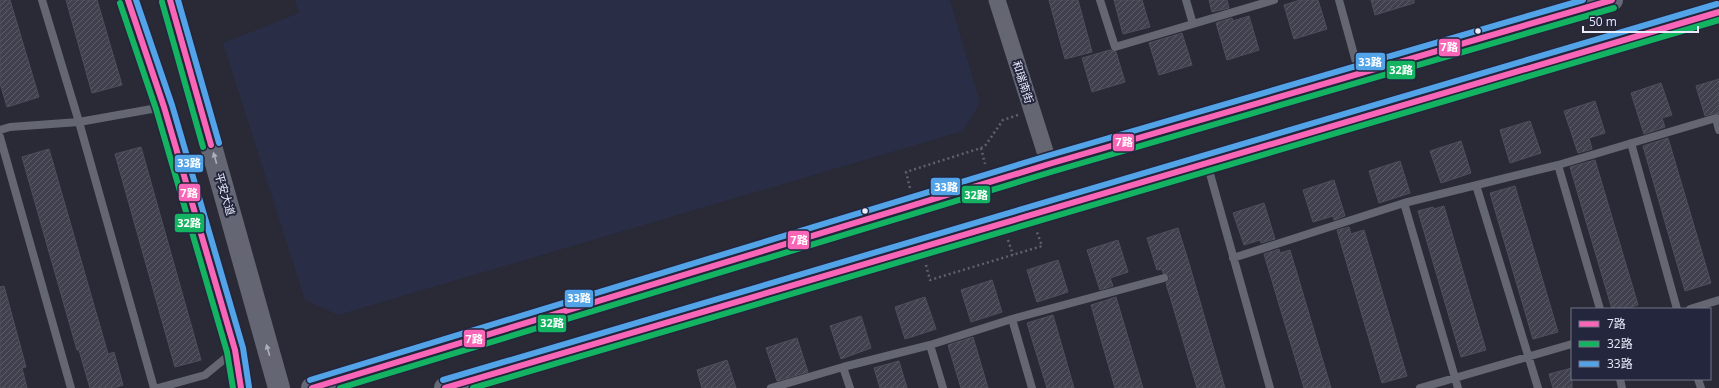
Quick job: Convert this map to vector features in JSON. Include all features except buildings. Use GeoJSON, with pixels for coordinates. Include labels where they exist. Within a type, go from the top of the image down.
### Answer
{"type":"FeatureCollection","features":[{"type":"Feature","properties":{"kind":"main road"},"geometry":{"type":"LineString","coordinates":[[128,0],[164,107],[235,350],[241,388]]}},
{"type":"Feature","properties":{"kind":"main road","name":"平安大道"},"geometry":{"type":"LineString","coordinates":[[170,0],[279,388]]}},
{"type":"Feature","properties":{"kind":"main road"},"geometry":{"type":"LineString","coordinates":[[312,388],[1049,164],[1612,0]]}},
{"type":"Feature","properties":{"kind":"main road"},"geometry":{"type":"LineString","coordinates":[[445,388],[1719,12]]}},
{"type":"Feature","properties":{"kind":"street","name":"和瑞南街"},"geometry":{"type":"LineString","coordinates":[[997,0],[1049,164]]}},
{"type":"Feature","properties":{"kind":"lane"},"geometry":{"type":"LineString","coordinates":[[42,0],[79,122],[154,388]]}},
{"type":"Feature","properties":{"kind":"lane"},"geometry":{"type":"LineString","coordinates":[[1100,0],[1115,47],[1263,2],[1274,0]]}},
{"type":"Feature","properties":{"kind":"lane"},"geometry":{"type":"LineString","coordinates":[[1186,0],[1193,24]]}},
{"type":"Feature","properties":{"kind":"lane"},"geometry":{"type":"LineString","coordinates":[[1339,0],[1359,74]]}},
{"type":"Feature","properties":{"kind":"lane"},"geometry":{"type":"LineString","coordinates":[[0,130],[79,122],[164,107]]}},
{"type":"Feature","properties":{"kind":"lane"},"geometry":{"type":"LineString","coordinates":[[1233,258],[1404,203],[1558,165],[1716,118],[1719,130]]}},
{"type":"Feature","properties":{"kind":"lane"},"geometry":{"type":"LineString","coordinates":[[0,137],[71,388]]}},
{"type":"Feature","properties":{"kind":"lane"},"geometry":{"type":"LineString","coordinates":[[1631,143],[1677,308]]}},
{"type":"Feature","properties":{"kind":"lane"},"geometry":{"type":"LineString","coordinates":[[1207,163],[1270,388]]}},
{"type":"Feature","properties":{"kind":"lane"},"geometry":{"type":"LineString","coordinates":[[1558,165],[1600,308]]}},
{"type":"Feature","properties":{"kind":"lane"},"geometry":{"type":"LineString","coordinates":[[1476,185],[1538,388]]}},
{"type":"Feature","properties":{"kind":"lane"},"geometry":{"type":"LineString","coordinates":[[1404,203],[1458,388]]}},
{"type":"Feature","properties":{"kind":"lane"},"geometry":{"type":"LineString","coordinates":[[771,388],[843,367],[930,345],[1012,319],[1164,278]]}},
{"type":"Feature","properties":{"kind":"lane"},"geometry":{"type":"LineString","coordinates":[[1693,308],[1719,300]]}},
{"type":"Feature","properties":{"kind":"lane"},"geometry":{"type":"LineString","coordinates":[[1012,319],[1032,388]]}},
{"type":"Feature","properties":{"kind":"lane"},"geometry":{"type":"LineString","coordinates":[[1420,388],[1571,344]]}},
{"type":"Feature","properties":{"kind":"lane"},"geometry":{"type":"LineString","coordinates":[[930,345],[943,388]]}},
{"type":"Feature","properties":{"kind":"lane"},"geometry":{"type":"LineString","coordinates":[[158,388],[205,375],[235,350]]}},
{"type":"Feature","properties":{"kind":"lane"},"geometry":{"type":"LineString","coordinates":[[843,367],[850,388]]}},
{"type":"Feature","properties":{"kind":"path"},"geometry":{"type":"LineString","coordinates":[[906,172],[985,146],[1003,120]]}},
{"type":"Feature","properties":{"kind":"path"},"geometry":{"type":"LineString","coordinates":[[980,148],[988,171]]}},
{"type":"Feature","properties":{"kind":"path"},"geometry":{"type":"LineString","coordinates":[[1008,240],[1013,255]]}},
{"type":"Feature","properties":{"kind":"path"},"geometry":{"type":"LineString","coordinates":[[930,280],[1042,246]]}},
{"type":"Feature","properties":{"kind":"shaded area"},"geometry":{"type":"Polygon","coordinates":[[[295,0],[950,0],[980,103],[963,131],[338,315],[305,300],[223,43],[299,13],[295,0]]]}},
{"type":"Feature","properties":{"kind":"transit line","name":"7路"},"geometry":{"type":"LineString","coordinates":[[128,0],[164,107],[235,350],[241,388]]}},
{"type":"Feature","properties":{"kind":"transit line","name":"33路"},"geometry":{"type":"LineString","coordinates":[[136,0],[172,105],[243,348],[249,387]]}},
{"type":"Feature","properties":{"kind":"transit line","name":"7路"},"geometry":{"type":"LineString","coordinates":[[170,0],[211,145]]}},
{"type":"Feature","properties":{"kind":"transit line","name":"33路"},"geometry":{"type":"LineString","coordinates":[[178,0],[219,143]]}},
{"type":"Feature","properties":{"kind":"transit line","name":"33路"},"geometry":{"type":"LineString","coordinates":[[310,380],[1047,156],[1583,0]]}},
{"type":"Feature","properties":{"kind":"transit line","name":"7路"},"geometry":{"type":"LineString","coordinates":[[312,388],[1049,164],[1612,0]]}},
{"type":"Feature","properties":{"kind":"transit line","name":"32路"},"geometry":{"type":"LineString","coordinates":[[162,2],[203,147]]}},
{"type":"Feature","properties":{"kind":"transit line","name":"32路"},"geometry":{"type":"LineString","coordinates":[[120,3],[156,109],[227,352],[233,388]]}},
{"type":"Feature","properties":{"kind":"transit line","name":"33路"},"geometry":{"type":"LineString","coordinates":[[443,380],[1717,4]]}},
{"type":"Feature","properties":{"kind":"transit line","name":"32路"},"geometry":{"type":"LineString","coordinates":[[340,388],[1051,172],[1614,8]]}},
{"type":"Feature","properties":{"kind":"transit line","name":"7路"},"geometry":{"type":"LineString","coordinates":[[445,388],[1719,12]]}},
{"type":"Feature","properties":{"kind":"transit line","name":"32路"},"geometry":{"type":"LineString","coordinates":[[473,388],[1719,20]]}}]}
